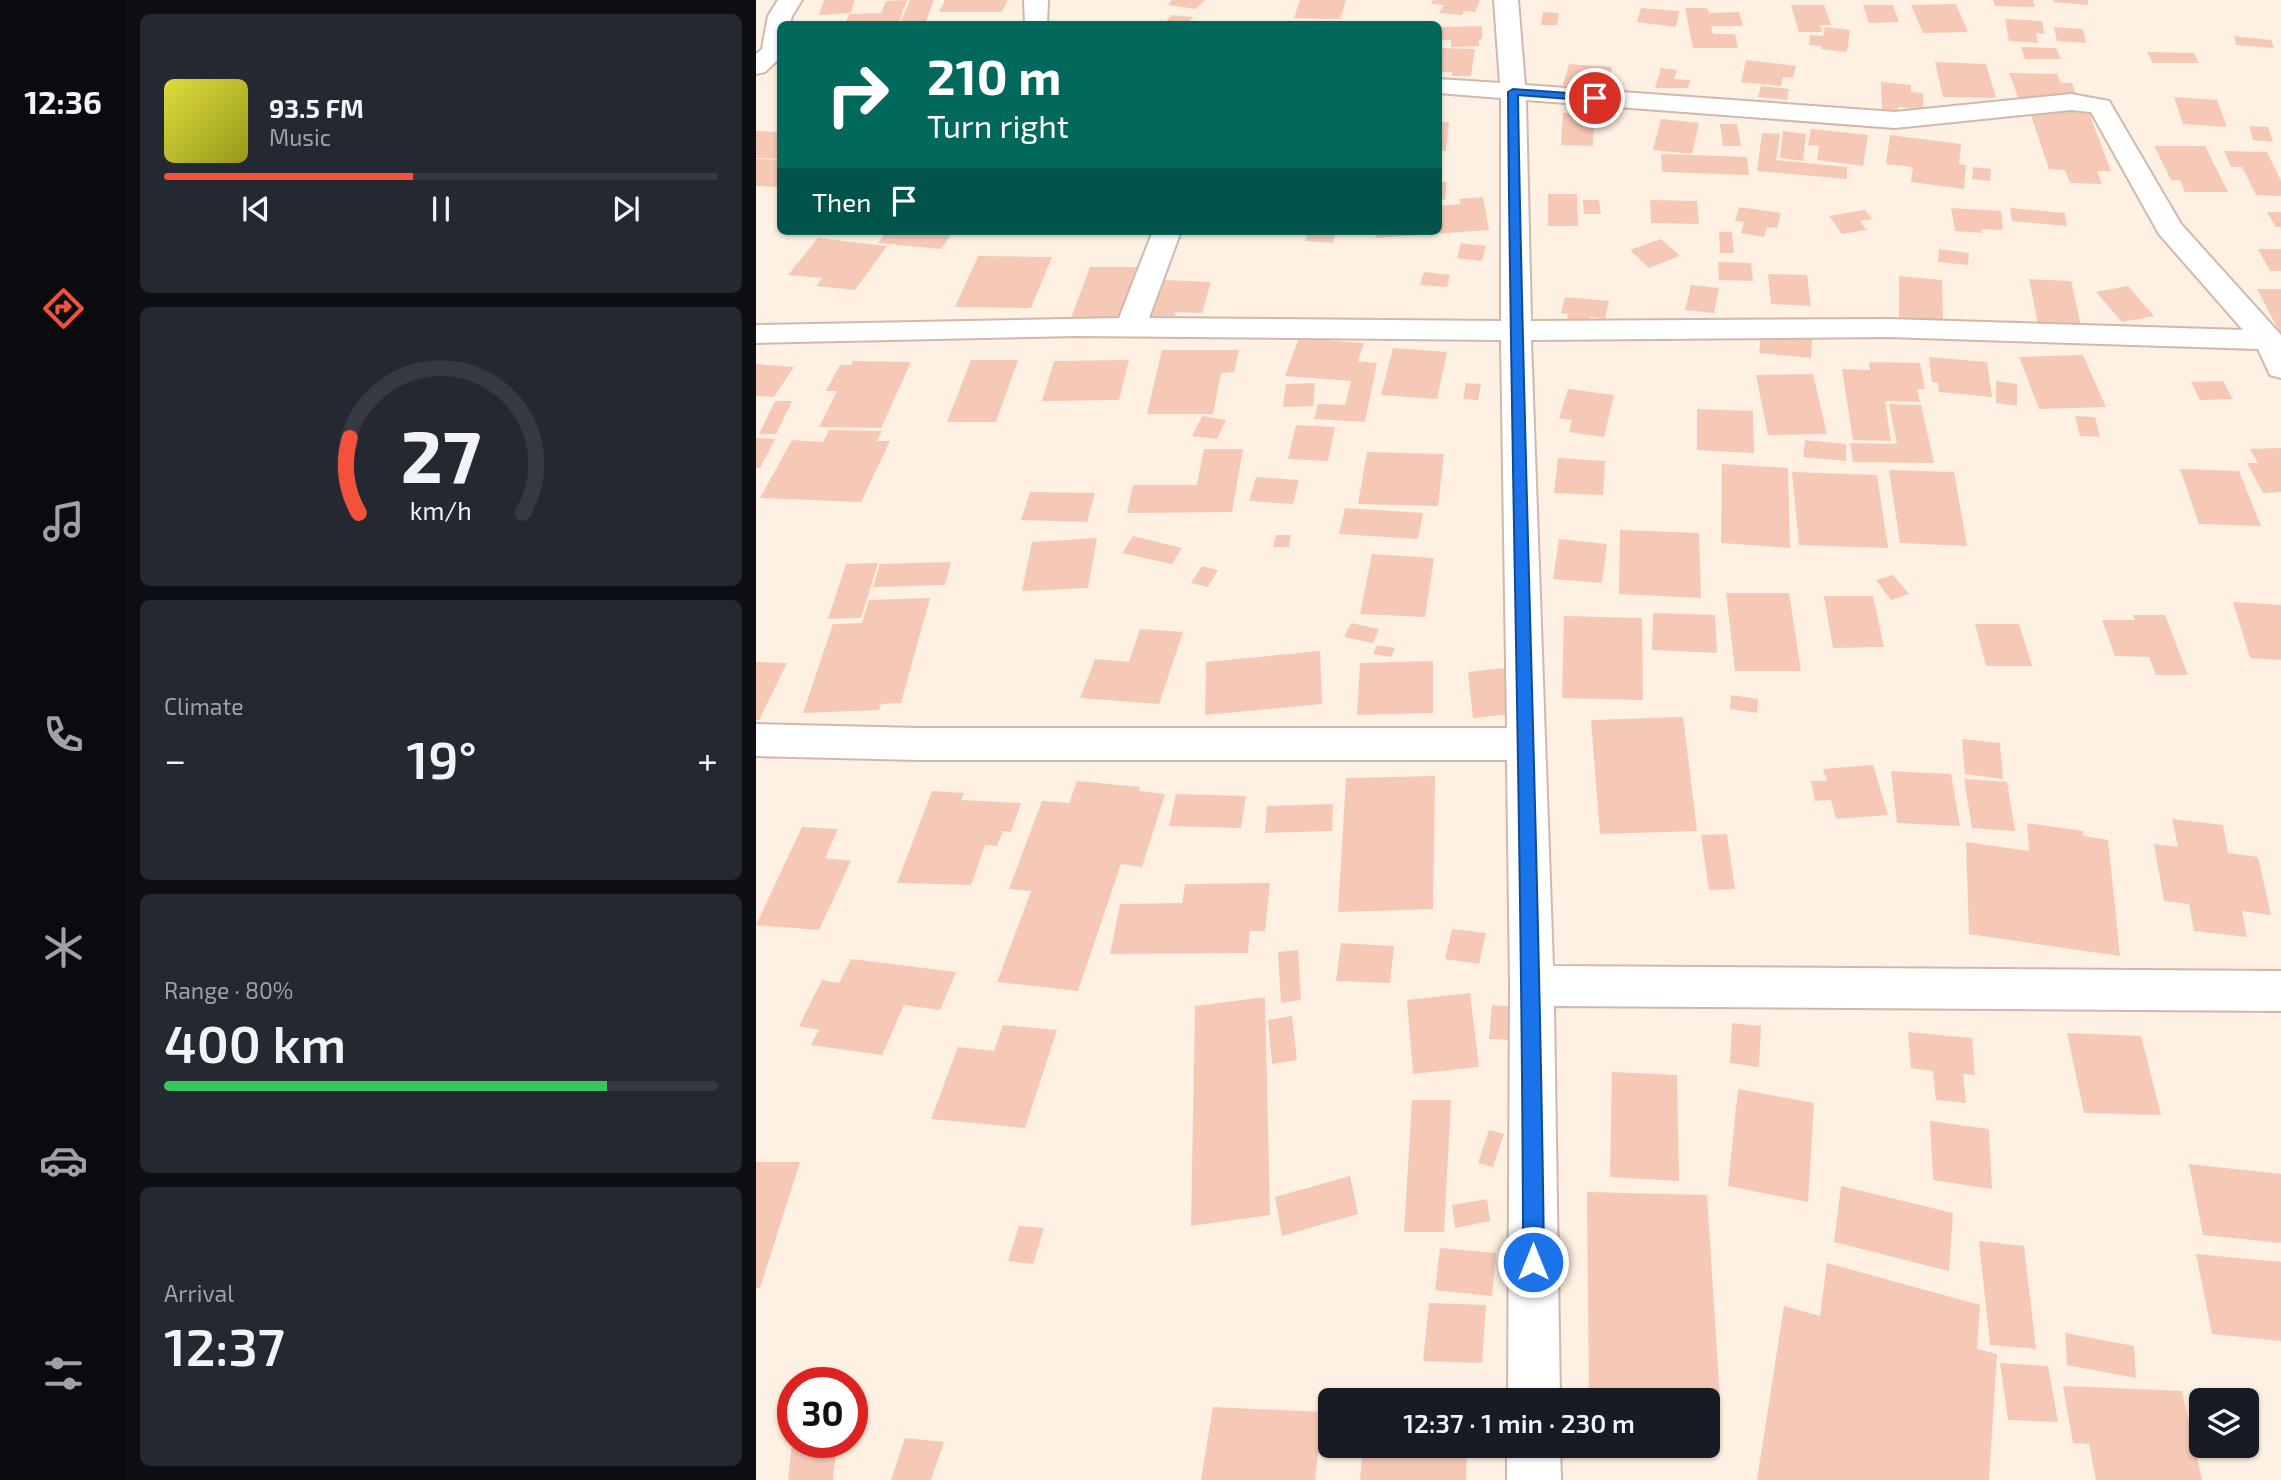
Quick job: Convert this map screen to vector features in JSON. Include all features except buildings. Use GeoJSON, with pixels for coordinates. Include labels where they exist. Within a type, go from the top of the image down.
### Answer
{"type":"FeatureCollection","features":[{"type":"Feature","properties":{"kind":"street"},"geometry":{"type":"LineString","coordinates":[[778,21],[789,0]]}},
{"type":"Feature","properties":{"kind":"street"},"geometry":{"type":"LineString","coordinates":[[1037,0],[1037,21]]}},
{"type":"Feature","properties":{"kind":"street"},"geometry":{"type":"LineString","coordinates":[[1506,0],[1513,92],[1532,986],[1534,1388]]}},
{"type":"Feature","properties":{"kind":"street"},"geometry":{"type":"LineString","coordinates":[[765,61],[777,25]]}},
{"type":"Feature","properties":{"kind":"street"},"geometry":{"type":"LineString","coordinates":[[1442,86],[1895,120],[2071,102],[2100,106],[2169,228],[2269,340],[2281,368]]}},
{"type":"Feature","properties":{"kind":"street"},"geometry":{"type":"LineString","coordinates":[[1130,328],[1165,235]]}},
{"type":"Feature","properties":{"kind":"street"},"geometry":{"type":"LineString","coordinates":[[756,334],[1130,328],[1516,331],[1888,328],[2269,340]]}},
{"type":"Feature","properties":{"kind":"street"},"geometry":{"type":"LineString","coordinates":[[756,740],[918,744],[1526,744]]}},
{"type":"Feature","properties":{"kind":"street"},"geometry":{"type":"LineString","coordinates":[[1532,986],[2281,991]]}},
{"type":"Feature","properties":{"kind":"street"},"geometry":{"type":"LineString","coordinates":[[1534,1458],[1534,1480]]}},
{"type":"Feature","properties":{"kind":"route"},"geometry":{"type":"LineString","coordinates":[[1533,1262],[1532,986],[1513,92],[1595,98]]}}]}
